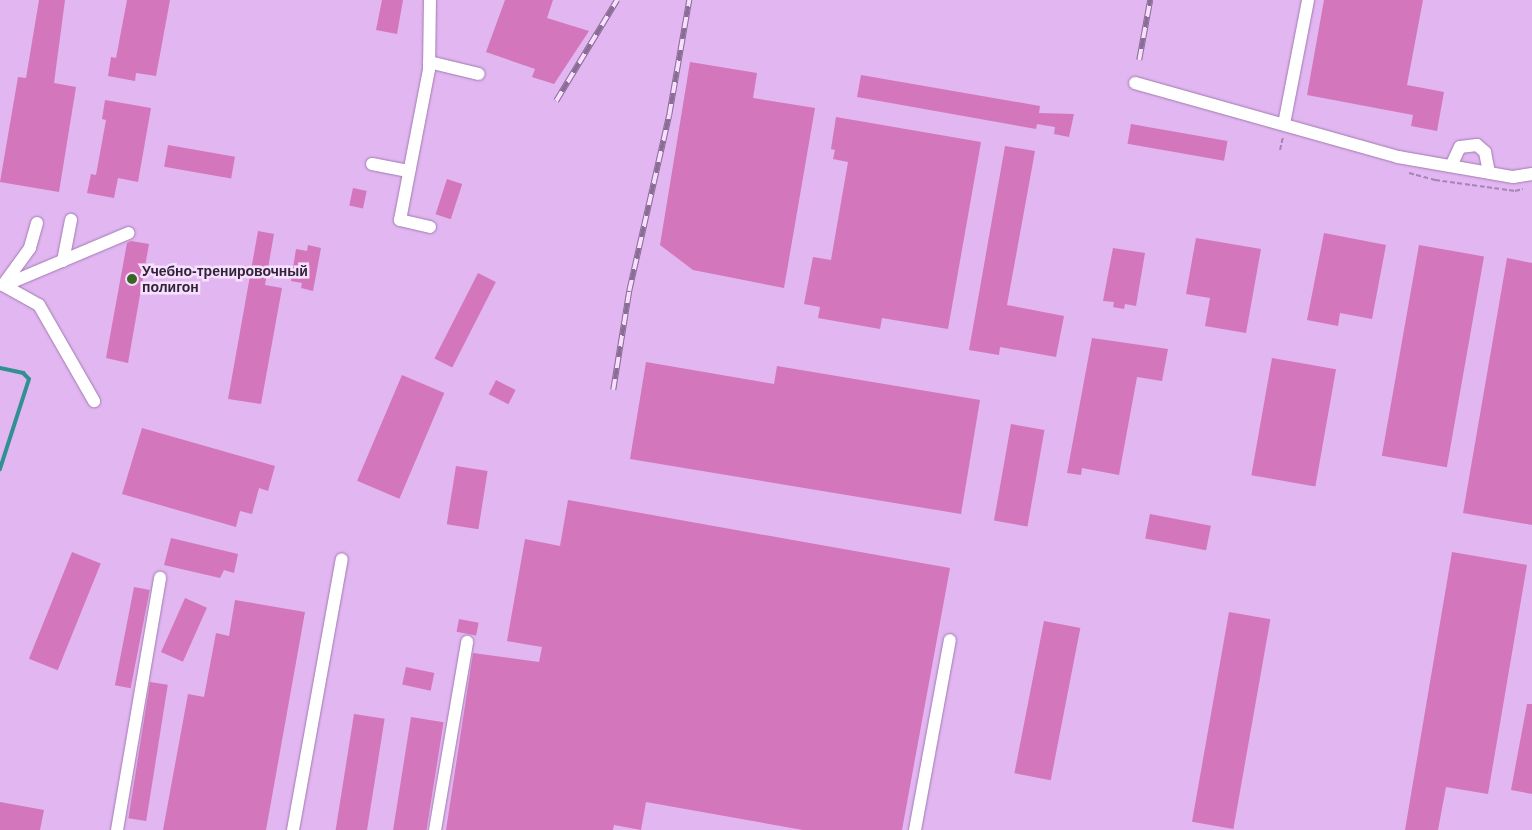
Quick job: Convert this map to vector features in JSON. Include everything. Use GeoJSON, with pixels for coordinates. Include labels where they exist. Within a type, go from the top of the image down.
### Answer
{"type":"FeatureCollection","features":[{"type":"Feature","properties":{"kind":"lane"},"geometry":{"type":"LineString","coordinates":[[430,0],[429,62],[400,220],[430,227]]}},
{"type":"Feature","properties":{"kind":"lane"},"geometry":{"type":"LineString","coordinates":[[1284,124],[1308,0]]}},
{"type":"Feature","properties":{"kind":"lane"},"geometry":{"type":"LineString","coordinates":[[429,62],[479,74]]}},
{"type":"Feature","properties":{"kind":"lane"},"geometry":{"type":"LineString","coordinates":[[1135,83],[1284,124],[1451,166],[1513,177],[1532,174]]}},
{"type":"Feature","properties":{"kind":"lane"},"geometry":{"type":"LineString","coordinates":[[1451,166],[1460,147],[1477,145],[1485,152],[1489,173]]}},
{"type":"Feature","properties":{"kind":"lane"},"geometry":{"type":"LineString","coordinates":[[372,164],[409,171]]}},
{"type":"Feature","properties":{"kind":"lane"},"geometry":{"type":"LineString","coordinates":[[63,261],[71,220]]}},
{"type":"Feature","properties":{"kind":"lane"},"geometry":{"type":"LineString","coordinates":[[2,285],[30,248],[37,223]]}},
{"type":"Feature","properties":{"kind":"lane"},"geometry":{"type":"LineString","coordinates":[[2,285],[128,233]]}},
{"type":"Feature","properties":{"kind":"lane"},"geometry":{"type":"LineString","coordinates":[[2,285],[39,305],[94,401]]}},
{"type":"Feature","properties":{"kind":"lane"},"geometry":{"type":"LineString","coordinates":[[293,830],[342,559]]}},
{"type":"Feature","properties":{"kind":"lane"},"geometry":{"type":"LineString","coordinates":[[117,830],[160,578]]}},
{"type":"Feature","properties":{"kind":"lane"},"geometry":{"type":"LineString","coordinates":[[915,830],[950,640]]}},
{"type":"Feature","properties":{"kind":"lane"},"geometry":{"type":"LineString","coordinates":[[436,830],[467,642]]}},
{"type":"Feature","properties":{"kind":"building"},"geometry":{"type":"Polygon","coordinates":[[[39,0],[65,0],[54,83],[76,87],[59,192],[0,182],[18,77],[26,78],[39,0]]]}},
{"type":"Feature","properties":{"kind":"building"},"geometry":{"type":"Polygon","coordinates":[[[127,0],[170,0],[156,76],[136,73],[135,81],[108,76],[111,57],[116,58],[127,0]]]}},
{"type":"Feature","properties":{"kind":"building"},"geometry":{"type":"Polygon","coordinates":[[[382,0],[403,0],[397,34],[376,30],[382,0]]]}},
{"type":"Feature","properties":{"kind":"building"},"geometry":{"type":"Polygon","coordinates":[[[505,0],[553,0],[547,18],[589,31],[554,84],[532,77],[535,69],[486,52],[505,0]]]}},
{"type":"Feature","properties":{"kind":"building"},"geometry":{"type":"Polygon","coordinates":[[[1324,0],[1423,0],[1407,85],[1444,92],[1437,131],[1411,126],[1413,115],[1307,95],[1324,0]]]}},
{"type":"Feature","properties":{"kind":"building"},"geometry":{"type":"Polygon","coordinates":[[[690,62],[757,73],[753,98],[815,108],[784,288],[693,270],[660,245],[690,62]]]}},
{"type":"Feature","properties":{"kind":"building"},"geometry":{"type":"Polygon","coordinates":[[[861,75],[1040,106],[1039,113],[1074,114],[1069,137],[1054,134],[1055,127],[1037,124],[1036,129],[857,97],[861,75]]]}},
{"type":"Feature","properties":{"kind":"building"},"geometry":{"type":"Polygon","coordinates":[[[105,100],[151,108],[138,182],[118,178],[114,198],[87,193],[91,174],[96,175],[106,120],[102,119],[105,100]]]}},
{"type":"Feature","properties":{"kind":"building"},"geometry":{"type":"Polygon","coordinates":[[[836,117],[981,142],[948,329],[882,318],[880,329],[818,318],[820,307],[804,304],[813,257],[831,260],[848,162],[833,159],[835,150],[831,149],[836,117]]]}},
{"type":"Feature","properties":{"kind":"building"},"geometry":{"type":"Polygon","coordinates":[[[1131,124],[1228,141],[1224,161],[1128,144],[1131,124]]]}},
{"type":"Feature","properties":{"kind":"building"},"geometry":{"type":"Polygon","coordinates":[[[168,145],[235,157],[231,178],[164,167],[168,145]]]}},
{"type":"Feature","properties":{"kind":"building"},"geometry":{"type":"Polygon","coordinates":[[[1005,146],[1035,151],[1007,305],[1064,316],[1056,357],[1000,347],[999,355],[969,350],[1005,146]]]}},
{"type":"Feature","properties":{"kind":"building"},"geometry":{"type":"Polygon","coordinates":[[[447,179],[462,184],[451,219],[436,214],[447,179]]]}},
{"type":"Feature","properties":{"kind":"building"},"geometry":{"type":"Polygon","coordinates":[[[353,188],[367,191],[363,209],[349,206],[353,188]]]}},
{"type":"Feature","properties":{"kind":"building"},"geometry":{"type":"Polygon","coordinates":[[[258,231],[274,234],[265,285],[282,288],[261,404],[228,399],[258,231]]]}},
{"type":"Feature","properties":{"kind":"building"},"geometry":{"type":"Polygon","coordinates":[[[1324,233],[1386,245],[1372,319],[1340,313],[1338,326],[1307,320],[1324,233]]]}},
{"type":"Feature","properties":{"kind":"building"},"geometry":{"type":"Polygon","coordinates":[[[1196,238],[1261,249],[1246,333],[1205,326],[1210,298],[1186,294],[1196,238]]]}},
{"type":"Feature","properties":{"kind":"building","name":"Учебно-тренировочный полигон"},"geometry":{"type":"Polygon","coordinates":[[[131,241],[149,244],[128,363],[106,358],[127,243],[131,241]]]}},
{"type":"Feature","properties":{"kind":"building"},"geometry":{"type":"Polygon","coordinates":[[[308,245],[321,248],[313,291],[301,288],[302,283],[291,281],[296,249],[307,251],[308,245]]]}},
{"type":"Feature","properties":{"kind":"building"},"geometry":{"type":"Polygon","coordinates":[[[1419,245],[1484,256],[1447,467],[1382,456],[1419,245]]]}},
{"type":"Feature","properties":{"kind":"building"},"geometry":{"type":"Polygon","coordinates":[[[1113,248],[1145,253],[1136,306],[1125,304],[1124,309],[1113,307],[1114,302],[1103,301],[1113,248]]]}},
{"type":"Feature","properties":{"kind":"building"},"geometry":{"type":"Polygon","coordinates":[[[1507,258],[1532,263],[1532,525],[1463,513],[1507,258]]]}},
{"type":"Feature","properties":{"kind":"building"},"geometry":{"type":"Polygon","coordinates":[[[478,273],[496,282],[452,368],[434,359],[478,273]]]}},
{"type":"Feature","properties":{"kind":"building"},"geometry":{"type":"Polygon","coordinates":[[[1092,338],[1168,349],[1162,381],[1137,377],[1119,475],[1082,468],[1081,475],[1067,473],[1092,338]]]}},
{"type":"Feature","properties":{"kind":"building"},"geometry":{"type":"Polygon","coordinates":[[[1272,358],[1336,369],[1315,486],[1251,475],[1272,358]]]}},
{"type":"Feature","properties":{"kind":"building"},"geometry":{"type":"Polygon","coordinates":[[[646,362],[774,384],[777,366],[980,400],[961,514],[630,459],[646,362]]]}},
{"type":"Feature","properties":{"kind":"building"},"geometry":{"type":"Polygon","coordinates":[[[402,375],[444,393],[399,499],[357,481],[402,375]]]}},
{"type":"Feature","properties":{"kind":"building"},"geometry":{"type":"Polygon","coordinates":[[[496,380],[516,390],[508,404],[489,394],[496,380]]]}},
{"type":"Feature","properties":{"kind":"building"},"geometry":{"type":"Polygon","coordinates":[[[1011,424],[1044,430],[1027,526],[994,521],[1011,424]]]}},
{"type":"Feature","properties":{"kind":"building"},"geometry":{"type":"Polygon","coordinates":[[[142,428],[275,466],[268,491],[259,488],[252,514],[240,511],[236,527],[122,494],[142,428]]]}},
{"type":"Feature","properties":{"kind":"building"},"geometry":{"type":"Polygon","coordinates":[[[456,466],[488,471],[478,529],[447,524],[456,466]]]}},
{"type":"Feature","properties":{"kind":"building"},"geometry":{"type":"Polygon","coordinates":[[[568,500],[950,568],[902,830],[803,830],[646,802],[641,830],[614,825],[613,830],[446,830],[473,653],[539,662],[542,647],[507,641],[525,539],[560,546],[568,500]]]}},
{"type":"Feature","properties":{"kind":"building"},"geometry":{"type":"Polygon","coordinates":[[[1150,514],[1211,526],[1206,550],[1145,539],[1150,514]]]}},
{"type":"Feature","properties":{"kind":"building"},"geometry":{"type":"Polygon","coordinates":[[[171,538],[238,554],[234,573],[224,570],[220,578],[164,565],[171,538]]]}},
{"type":"Feature","properties":{"kind":"building"},"geometry":{"type":"Polygon","coordinates":[[[72,552],[101,564],[58,670],[29,659],[72,552]]]}},
{"type":"Feature","properties":{"kind":"building"},"geometry":{"type":"Polygon","coordinates":[[[1452,552],[1527,565],[1488,794],[1446,787],[1438,830],[1405,830],[1452,552]]]}},
{"type":"Feature","properties":{"kind":"building"},"geometry":{"type":"Polygon","coordinates":[[[134,587],[150,590],[131,688],[115,685],[134,587]]]}},
{"type":"Feature","properties":{"kind":"building"},"geometry":{"type":"Polygon","coordinates":[[[185,598],[207,608],[183,662],[161,652],[185,598]]]}},
{"type":"Feature","properties":{"kind":"building"},"geometry":{"type":"Polygon","coordinates":[[[235,600],[305,612],[266,830],[163,830],[188,694],[204,697],[216,633],[229,636],[235,600]]]}},
{"type":"Feature","properties":{"kind":"building"},"geometry":{"type":"Polygon","coordinates":[[[1229,612],[1270,619],[1233,829],[1192,822],[1229,612]]]}},
{"type":"Feature","properties":{"kind":"building"},"geometry":{"type":"Polygon","coordinates":[[[459,619],[479,623],[476,636],[457,632],[459,619]]]}},
{"type":"Feature","properties":{"kind":"building"},"geometry":{"type":"Polygon","coordinates":[[[1044,621],[1080,628],[1051,780],[1014,773],[1044,621]]]}},
{"type":"Feature","properties":{"kind":"building"},"geometry":{"type":"Polygon","coordinates":[[[406,667],[434,673],[431,691],[402,685],[406,667]]]}},
{"type":"Feature","properties":{"kind":"building"},"geometry":{"type":"Polygon","coordinates":[[[150,682],[168,685],[146,821],[128,818],[150,682]]]}},
{"type":"Feature","properties":{"kind":"building"},"geometry":{"type":"Polygon","coordinates":[[[1527,704],[1532,704],[1532,794],[1511,790],[1527,704]]]}},
{"type":"Feature","properties":{"kind":"building"},"geometry":{"type":"Polygon","coordinates":[[[354,714],[385,719],[367,830],[336,830],[354,714]]]}},
{"type":"Feature","properties":{"kind":"building"},"geometry":{"type":"Polygon","coordinates":[[[411,717],[444,722],[427,830],[393,830],[411,717]]]}},
{"type":"Feature","properties":{"kind":"building"},"geometry":{"type":"Polygon","coordinates":[[[0,802],[44,810],[40,830],[0,830],[0,802]]]}},
{"type":"Feature","properties":{"kind":"waterway"},"geometry":{"type":"LineString","coordinates":[[0,368],[23,373],[29,379],[0,469]]}},
{"type":"Feature","properties":{"kind":"railway"},"geometry":{"type":"LineString","coordinates":[[556,101],[617,0]]}},
{"type":"Feature","properties":{"kind":"railway"},"geometry":{"type":"LineString","coordinates":[[613,390],[629,291],[669,115],[689,0]]}},
{"type":"Feature","properties":{"kind":"railway"},"geometry":{"type":"LineString","coordinates":[[1139,60],[1150,0]]}},
{"type":"Feature","properties":{"kind":"place","name":"Учебно-тренировочный полигон"},"geometry":{"type":"Point","coordinates":[132,279]}}]}
